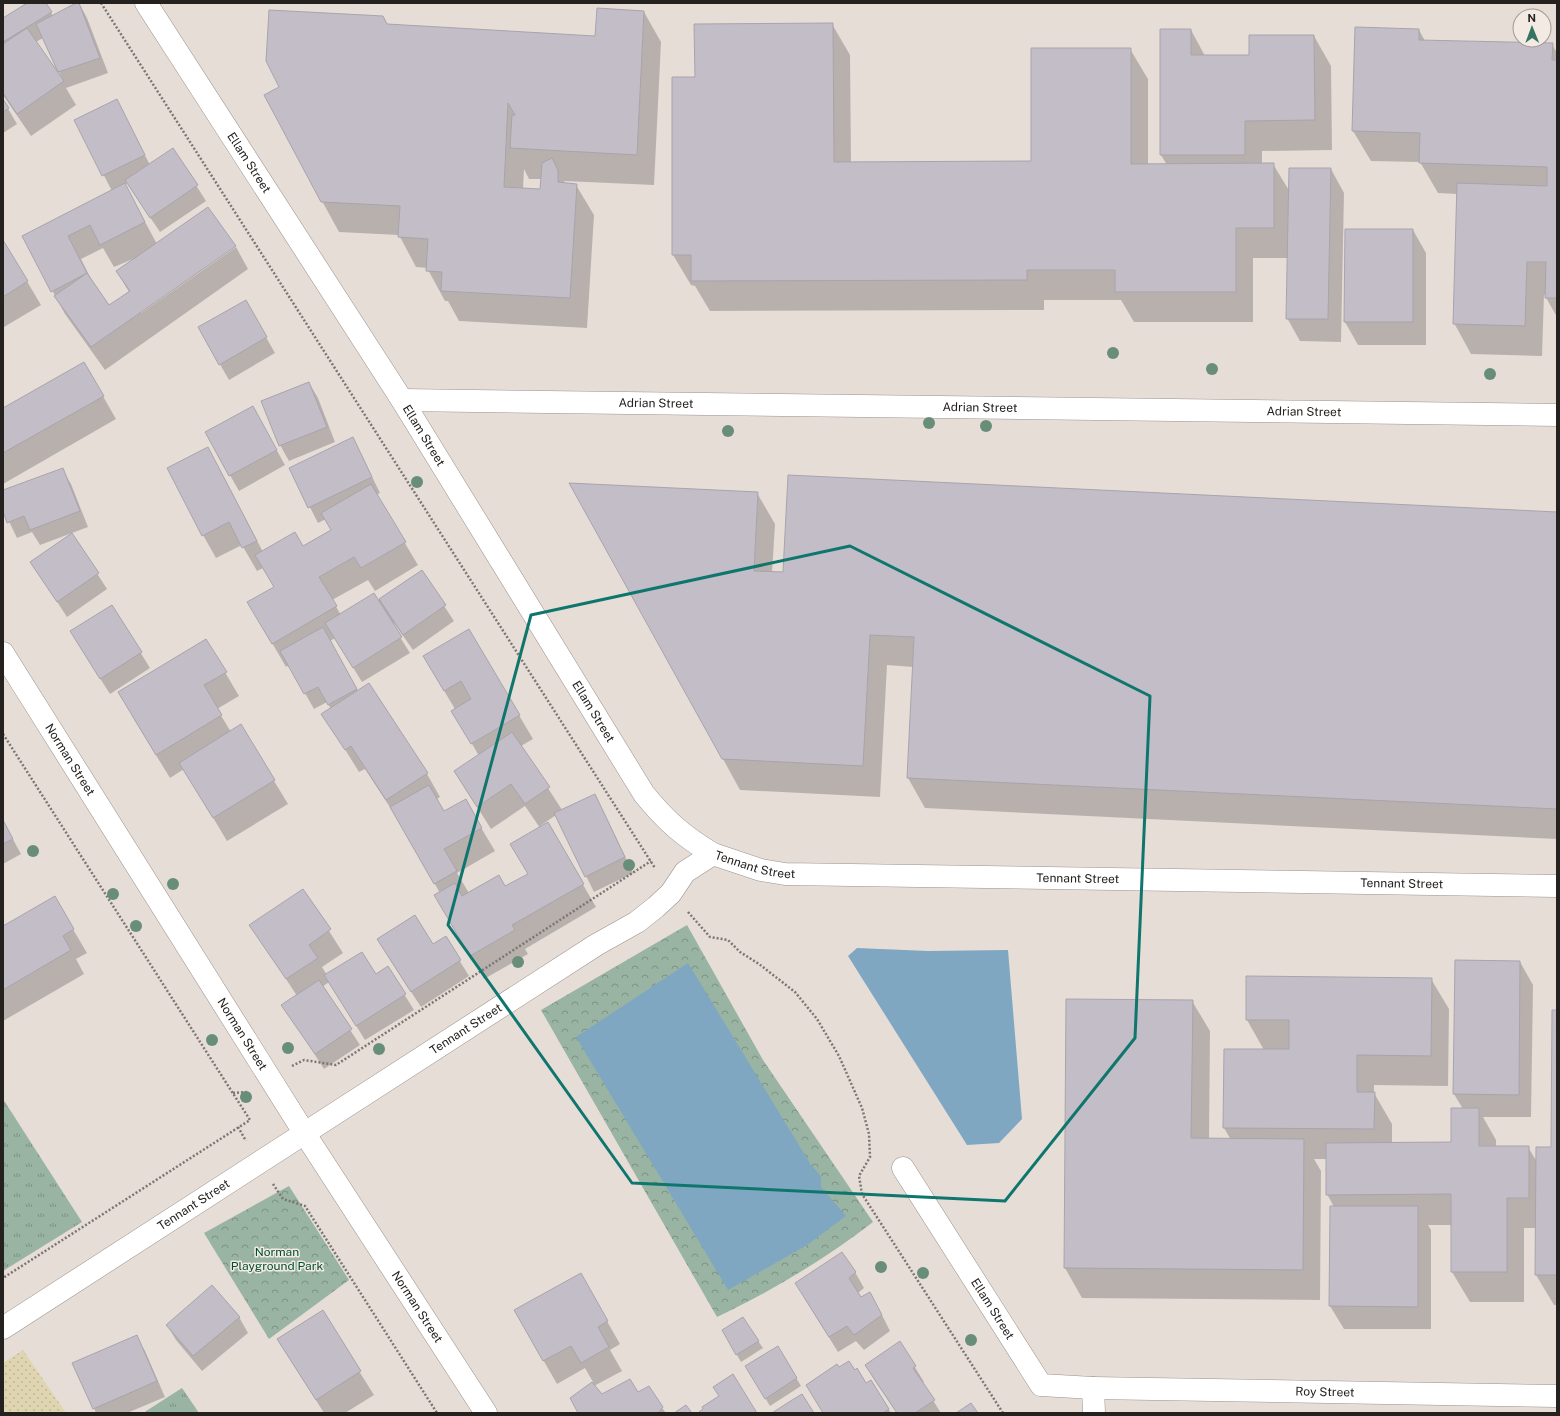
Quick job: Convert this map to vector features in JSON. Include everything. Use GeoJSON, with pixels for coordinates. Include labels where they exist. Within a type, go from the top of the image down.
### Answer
{"type":"FeatureCollection","features":[{"type":"Feature","properties":{"kind":"street","name":"Ellam Street"},"geometry":{"type":"LineString","coordinates":[[146,3],[402,400],[644,794],[662,817],[684,836],[713,854]]}},
{"type":"Feature","properties":{"kind":"street","name":"Adrian Street"},"geometry":{"type":"LineString","coordinates":[[402,400],[1557,415]]}},
{"type":"Feature","properties":{"kind":"street","name":"Norman Street"},"geometry":{"type":"LineString","coordinates":[[3,653],[270,1079],[486,1413]]}},
{"type":"Feature","properties":{"kind":"street","name":"Tennant Street"},"geometry":{"type":"LineString","coordinates":[[3,1328],[596,945],[637,922],[671,893],[685,872],[713,854],[761,870],[785,874],[1557,886]]}},
{"type":"Feature","properties":{"kind":"street","name":"Ellam Street"},"geometry":{"type":"LineString","coordinates":[[903,1168],[1041,1385],[1093,1388]]}},
{"type":"Feature","properties":{"kind":"street","name":"Roy Street"},"geometry":{"type":"LineString","coordinates":[[1093,1388],[1557,1396]]}},
{"type":"Feature","properties":{"kind":"street"},"geometry":{"type":"LineString","coordinates":[[1093,1388],[1094,1413]]}},
{"type":"Feature","properties":{"kind":"path"},"geometry":{"type":"LineString","coordinates":[[3,734],[250,1120],[3,1278]]}},
{"type":"Feature","properties":{"kind":"path"},"geometry":{"type":"LineString","coordinates":[[233,1093],[249,1092],[304,1060],[336,1065],[651,861]]}},
{"type":"Feature","properties":{"kind":"path"},"geometry":{"type":"LineString","coordinates":[[238,1127],[283,1199],[305,1206],[437,1413]]}},
{"type":"Feature","properties":{"kind":"highlighted area"},"geometry":{"type":"Polygon","coordinates":[[[850,546],[1150,696],[1135,1038],[1005,1201],[632,1183],[448,925],[531,615],[850,546]]]}},
{"type":"Feature","properties":{"kind":"green space"},"geometry":{"type":"Polygon","coordinates":[[[687,925],[763,1060],[873,1222],[855,1236],[798,1274],[717,1317],[541,1010],[687,925]]]}},
{"type":"Feature","properties":{"kind":"green space"},"geometry":{"type":"Polygon","coordinates":[[[3,1099],[82,1222],[3,1271],[3,1099]]]}},
{"type":"Feature","properties":{"kind":"green space","name":"Norman Playground Park"},"geometry":{"type":"Polygon","coordinates":[[[289,1186],[349,1280],[269,1339],[204,1233],[289,1186]]]}},
{"type":"Feature","properties":{"kind":"green space"},"geometry":{"type":"Polygon","coordinates":[[[182,1388],[199,1413],[143,1413],[182,1388]]]}},
{"type":"Feature","properties":{"kind":"sand"},"geometry":{"type":"Polygon","coordinates":[[[23,1350],[66,1413],[3,1413],[3,1363],[23,1350]]]}},
{"type":"Feature","properties":{"kind":"water"},"geometry":{"type":"Polygon","coordinates":[[[857,948],[928,951],[1008,950],[1022,1119],[999,1143],[967,1145],[848,956],[857,948]]]}},
{"type":"Feature","properties":{"kind":"water"},"geometry":{"type":"Polygon","coordinates":[[[688,963],[811,1165],[821,1176],[821,1187],[846,1216],[807,1245],[728,1290],[576,1037],[688,963]]]}},
{"type":"Feature","properties":{"kind":"building"},"geometry":{"type":"Polygon","coordinates":[[[27,3],[46,3],[52,12],[3,42],[3,18],[27,3]]]}},
{"type":"Feature","properties":{"kind":"building"},"geometry":{"type":"Polygon","coordinates":[[[76,3],[79,3],[100,58],[58,72],[36,24],[76,3]]]}},
{"type":"Feature","properties":{"kind":"building"},"geometry":{"type":"Polygon","coordinates":[[[597,8],[644,11],[637,155],[510,148],[512,115],[515,115],[508,103],[504,187],[540,189],[542,163],[552,158],[558,170],[558,182],[577,184],[570,298],[441,291],[442,272],[426,271],[428,239],[398,237],[400,206],[321,202],[264,95],[279,87],[266,61],[269,10],[383,16],[387,24],[595,36],[597,8]]]}},
{"type":"Feature","properties":{"kind":"building"},"geometry":{"type":"Polygon","coordinates":[[[833,23],[834,162],[1031,161],[1031,48],[1131,48],[1131,164],[1274,163],[1274,228],[1236,228],[1236,292],[1115,292],[1115,270],[1027,270],[1027,280],[691,281],[691,255],[672,255],[672,77],[695,77],[694,24],[833,23]]]}},
{"type":"Feature","properties":{"kind":"building"},"geometry":{"type":"Polygon","coordinates":[[[1355,27],[1419,29],[1419,40],[1512,42],[1512,48],[1552,48],[1553,43],[1552,60],[1557,60],[1557,298],[1545,298],[1546,262],[1527,262],[1525,326],[1453,324],[1457,183],[1547,186],[1547,167],[1419,163],[1420,133],[1352,131],[1355,27]]]}},
{"type":"Feature","properties":{"kind":"building"},"geometry":{"type":"Polygon","coordinates":[[[27,28],[64,81],[17,114],[3,93],[3,44],[27,28]]]}},
{"type":"Feature","properties":{"kind":"building"},"geometry":{"type":"Polygon","coordinates":[[[1160,29],[1191,29],[1191,55],[1249,55],[1249,35],[1314,35],[1315,120],[1245,121],[1245,155],[1160,155],[1160,29]]]}},
{"type":"Feature","properties":{"kind":"building"},"geometry":{"type":"Polygon","coordinates":[[[3,99],[9,108],[3,112],[3,99]]]}},
{"type":"Feature","properties":{"kind":"building"},"geometry":{"type":"Polygon","coordinates":[[[117,99],[145,155],[102,176],[74,120],[117,99]]]}},
{"type":"Feature","properties":{"kind":"building"},"geometry":{"type":"Polygon","coordinates":[[[173,148],[198,185],[150,218],[125,180],[173,148]]]}},
{"type":"Feature","properties":{"kind":"building"},"geometry":{"type":"Polygon","coordinates":[[[1289,168],[1331,168],[1328,319],[1286,319],[1289,168]]]}},
{"type":"Feature","properties":{"kind":"building"},"geometry":{"type":"Polygon","coordinates":[[[125,183],[145,222],[100,245],[90,225],[68,236],[87,273],[51,292],[22,236],[125,183]]]}},
{"type":"Feature","properties":{"kind":"building"},"geometry":{"type":"Polygon","coordinates":[[[208,207],[236,246],[91,347],[54,296],[87,273],[109,305],[130,291],[116,271],[208,207]]]}},
{"type":"Feature","properties":{"kind":"building"},"geometry":{"type":"Polygon","coordinates":[[[1345,229],[1413,229],[1413,322],[1344,322],[1345,229]]]}},
{"type":"Feature","properties":{"kind":"building"},"geometry":{"type":"Polygon","coordinates":[[[3,240],[28,281],[3,297],[3,240]]]}},
{"type":"Feature","properties":{"kind":"building"},"geometry":{"type":"Polygon","coordinates":[[[246,300],[267,337],[219,365],[198,327],[246,300]]]}},
{"type":"Feature","properties":{"kind":"building"},"geometry":{"type":"Polygon","coordinates":[[[84,362],[104,396],[3,453],[3,408],[84,362]]]}},
{"type":"Feature","properties":{"kind":"building"},"geometry":{"type":"Polygon","coordinates":[[[309,382],[327,427],[279,446],[261,401],[309,382]]]}},
{"type":"Feature","properties":{"kind":"building"},"geometry":{"type":"Polygon","coordinates":[[[253,406],[277,450],[229,476],[205,432],[253,406]]]}},
{"type":"Feature","properties":{"kind":"building"},"geometry":{"type":"Polygon","coordinates":[[[353,437],[372,477],[308,508],[289,468],[353,437]]]}},
{"type":"Feature","properties":{"kind":"building"},"geometry":{"type":"Polygon","coordinates":[[[208,447],[257,541],[242,548],[229,522],[202,536],[167,468],[208,447]]]}},
{"type":"Feature","properties":{"kind":"building"},"geometry":{"type":"Polygon","coordinates":[[[63,468],[80,511],[30,530],[24,516],[7,523],[3,511],[3,490],[63,468]]]}},
{"type":"Feature","properties":{"kind":"building"},"geometry":{"type":"Polygon","coordinates":[[[788,475],[1557,512],[1557,809],[907,778],[914,637],[870,635],[863,766],[722,759],[569,483],[758,492],[754,571],[783,572],[788,475]]]}},
{"type":"Feature","properties":{"kind":"building"},"geometry":{"type":"Polygon","coordinates":[[[371,484],[406,542],[361,568],[354,557],[319,577],[337,606],[272,644],[247,602],[274,587],[255,555],[295,532],[303,546],[331,530],[321,513],[371,484]]]}},
{"type":"Feature","properties":{"kind":"building"},"geometry":{"type":"Polygon","coordinates":[[[72,533],[99,573],[57,602],[30,562],[72,533]]]}},
{"type":"Feature","properties":{"kind":"building"},"geometry":{"type":"Polygon","coordinates":[[[422,570],[446,605],[403,635],[379,599],[422,570]]]}},
{"type":"Feature","properties":{"kind":"building"},"geometry":{"type":"Polygon","coordinates":[[[374,593],[402,637],[353,668],[325,623],[374,593]]]}},
{"type":"Feature","properties":{"kind":"building"},"geometry":{"type":"Polygon","coordinates":[[[112,605],[142,652],[100,679],[70,631],[112,605]]]}},
{"type":"Feature","properties":{"kind":"building"},"geometry":{"type":"Polygon","coordinates":[[[323,627],[357,689],[328,705],[318,687],[304,694],[280,651],[323,627]]]}},
{"type":"Feature","properties":{"kind":"building"},"geometry":{"type":"Polygon","coordinates":[[[469,629],[520,715],[471,744],[451,711],[471,699],[461,681],[444,691],[423,656],[469,629]]]}},
{"type":"Feature","properties":{"kind":"building"},"geometry":{"type":"Polygon","coordinates":[[[206,639],[227,672],[204,685],[222,715],[156,755],[118,692],[206,639]]]}},
{"type":"Feature","properties":{"kind":"building"},"geometry":{"type":"Polygon","coordinates":[[[369,683],[428,773],[386,800],[351,746],[345,750],[321,714],[369,683]]]}},
{"type":"Feature","properties":{"kind":"building"},"geometry":{"type":"Polygon","coordinates":[[[241,724],[275,780],[213,818],[179,763],[241,724]]]}},
{"type":"Feature","properties":{"kind":"building"},"geometry":{"type":"Polygon","coordinates":[[[512,732],[550,787],[525,804],[511,784],[477,807],[454,771],[512,732]]]}},
{"type":"Feature","properties":{"kind":"building"},"geometry":{"type":"Polygon","coordinates":[[[429,785],[444,811],[466,799],[482,828],[444,849],[457,871],[434,884],[390,807],[429,785]]]}},
{"type":"Feature","properties":{"kind":"building"},"geometry":{"type":"Polygon","coordinates":[[[595,794],[625,857],[585,877],[554,813],[595,794]]]}},
{"type":"Feature","properties":{"kind":"building"},"geometry":{"type":"Polygon","coordinates":[[[3,820],[13,839],[3,844],[3,820]]]}},
{"type":"Feature","properties":{"kind":"building"},"geometry":{"type":"Polygon","coordinates":[[[548,822],[584,884],[512,925],[515,930],[470,956],[434,895],[455,883],[462,896],[499,875],[505,886],[528,874],[510,844],[548,822]]]}},
{"type":"Feature","properties":{"kind":"building"},"geometry":{"type":"Polygon","coordinates":[[[303,889],[331,929],[309,945],[318,958],[286,979],[249,925],[303,889]]]}},
{"type":"Feature","properties":{"kind":"building"},"geometry":{"type":"Polygon","coordinates":[[[55,896],[74,929],[63,936],[71,950],[3,990],[3,926],[55,896]]]}},
{"type":"Feature","properties":{"kind":"building"},"geometry":{"type":"Polygon","coordinates":[[[415,915],[433,944],[446,936],[461,960],[411,992],[377,939],[415,915]]]}},
{"type":"Feature","properties":{"kind":"building"},"geometry":{"type":"Polygon","coordinates":[[[362,952],[376,974],[388,966],[406,994],[356,1026],[324,975],[362,952]]]}},
{"type":"Feature","properties":{"kind":"building"},"geometry":{"type":"Polygon","coordinates":[[[1455,960],[1520,961],[1519,1095],[1453,1094],[1455,960]]]}},
{"type":"Feature","properties":{"kind":"building"},"geometry":{"type":"Polygon","coordinates":[[[1246,976],[1432,978],[1431,1056],[1357,1055],[1357,1092],[1375,1092],[1374,1129],[1223,1128],[1224,1049],[1289,1049],[1289,1020],[1246,1020],[1246,976]]]}},
{"type":"Feature","properties":{"kind":"building"},"geometry":{"type":"Polygon","coordinates":[[[319,980],[352,1029],[315,1054],[281,1005],[319,980]]]}},
{"type":"Feature","properties":{"kind":"building"},"geometry":{"type":"Polygon","coordinates":[[[1066,999],[1193,1000],[1191,1138],[1304,1139],[1303,1270],[1064,1268],[1066,999]]]}},
{"type":"Feature","properties":{"kind":"building"},"geometry":{"type":"Polygon","coordinates":[[[1552,1010],[1557,1010],[1557,1275],[1535,1275],[1536,1147],[1551,1147],[1552,1010]]]}},
{"type":"Feature","properties":{"kind":"building"},"geometry":{"type":"Polygon","coordinates":[[[1451,1108],[1479,1108],[1479,1146],[1529,1146],[1529,1198],[1507,1198],[1507,1272],[1451,1272],[1451,1194],[1326,1195],[1326,1143],[1451,1142],[1451,1108]]]}},
{"type":"Feature","properties":{"kind":"building"},"geometry":{"type":"Polygon","coordinates":[[[1330,1206],[1418,1206],[1418,1307],[1329,1306],[1330,1206]]]}},
{"type":"Feature","properties":{"kind":"building"},"geometry":{"type":"Polygon","coordinates":[[[842,1252],[856,1272],[849,1278],[861,1297],[870,1292],[882,1315],[854,1335],[847,1326],[829,1337],[795,1283],[842,1252]]]}},
{"type":"Feature","properties":{"kind":"building"},"geometry":{"type":"Polygon","coordinates":[[[581,1273],[608,1321],[598,1327],[609,1347],[581,1363],[571,1346],[543,1361],[514,1310],[581,1273]]]}},
{"type":"Feature","properties":{"kind":"building"},"geometry":{"type":"Polygon","coordinates":[[[212,1285],[240,1317],[193,1356],[166,1325],[212,1285]]]}},
{"type":"Feature","properties":{"kind":"building"},"geometry":{"type":"Polygon","coordinates":[[[323,1310],[361,1371],[316,1400],[277,1339],[323,1310]]]}},
{"type":"Feature","properties":{"kind":"building"},"geometry":{"type":"Polygon","coordinates":[[[743,1317],[759,1341],[736,1355],[722,1330],[743,1317]]]}},
{"type":"Feature","properties":{"kind":"building"},"geometry":{"type":"Polygon","coordinates":[[[137,1335],[157,1381],[93,1409],[72,1363],[137,1335]]]}},
{"type":"Feature","properties":{"kind":"building"},"geometry":{"type":"Polygon","coordinates":[[[900,1341],[916,1366],[913,1368],[935,1400],[915,1413],[897,1413],[865,1365],[900,1341]]]}},
{"type":"Feature","properties":{"kind":"building"},"geometry":{"type":"Polygon","coordinates":[[[778,1346],[797,1378],[765,1399],[745,1366],[778,1346]]]}},
{"type":"Feature","properties":{"kind":"building"},"geometry":{"type":"Polygon","coordinates":[[[849,1361],[855,1370],[857,1368],[866,1383],[871,1380],[889,1409],[883,1413],[823,1413],[806,1385],[837,1364],[839,1367],[849,1361]]]}},
{"type":"Feature","properties":{"kind":"building"},"geometry":{"type":"Polygon","coordinates":[[[733,1374],[757,1413],[700,1413],[699,1412],[703,1409],[702,1407],[719,1396],[713,1387],[733,1374]]]}},
{"type":"Feature","properties":{"kind":"building"},"geometry":{"type":"Polygon","coordinates":[[[630,1379],[638,1392],[649,1386],[663,1407],[658,1413],[578,1413],[570,1398],[592,1382],[602,1394],[630,1379]]]}},
{"type":"Feature","properties":{"kind":"building"},"geometry":{"type":"Polygon","coordinates":[[[802,1394],[814,1413],[772,1413],[789,1402],[802,1394]]]}},
{"type":"Feature","properties":{"kind":"building"},"geometry":{"type":"Polygon","coordinates":[[[971,1403],[978,1413],[956,1413],[971,1403]]]}},
{"type":"Feature","properties":{"kind":"building"},"geometry":{"type":"Polygon","coordinates":[[[686,1405],[692,1413],[674,1413],[686,1405]]]}}]}
